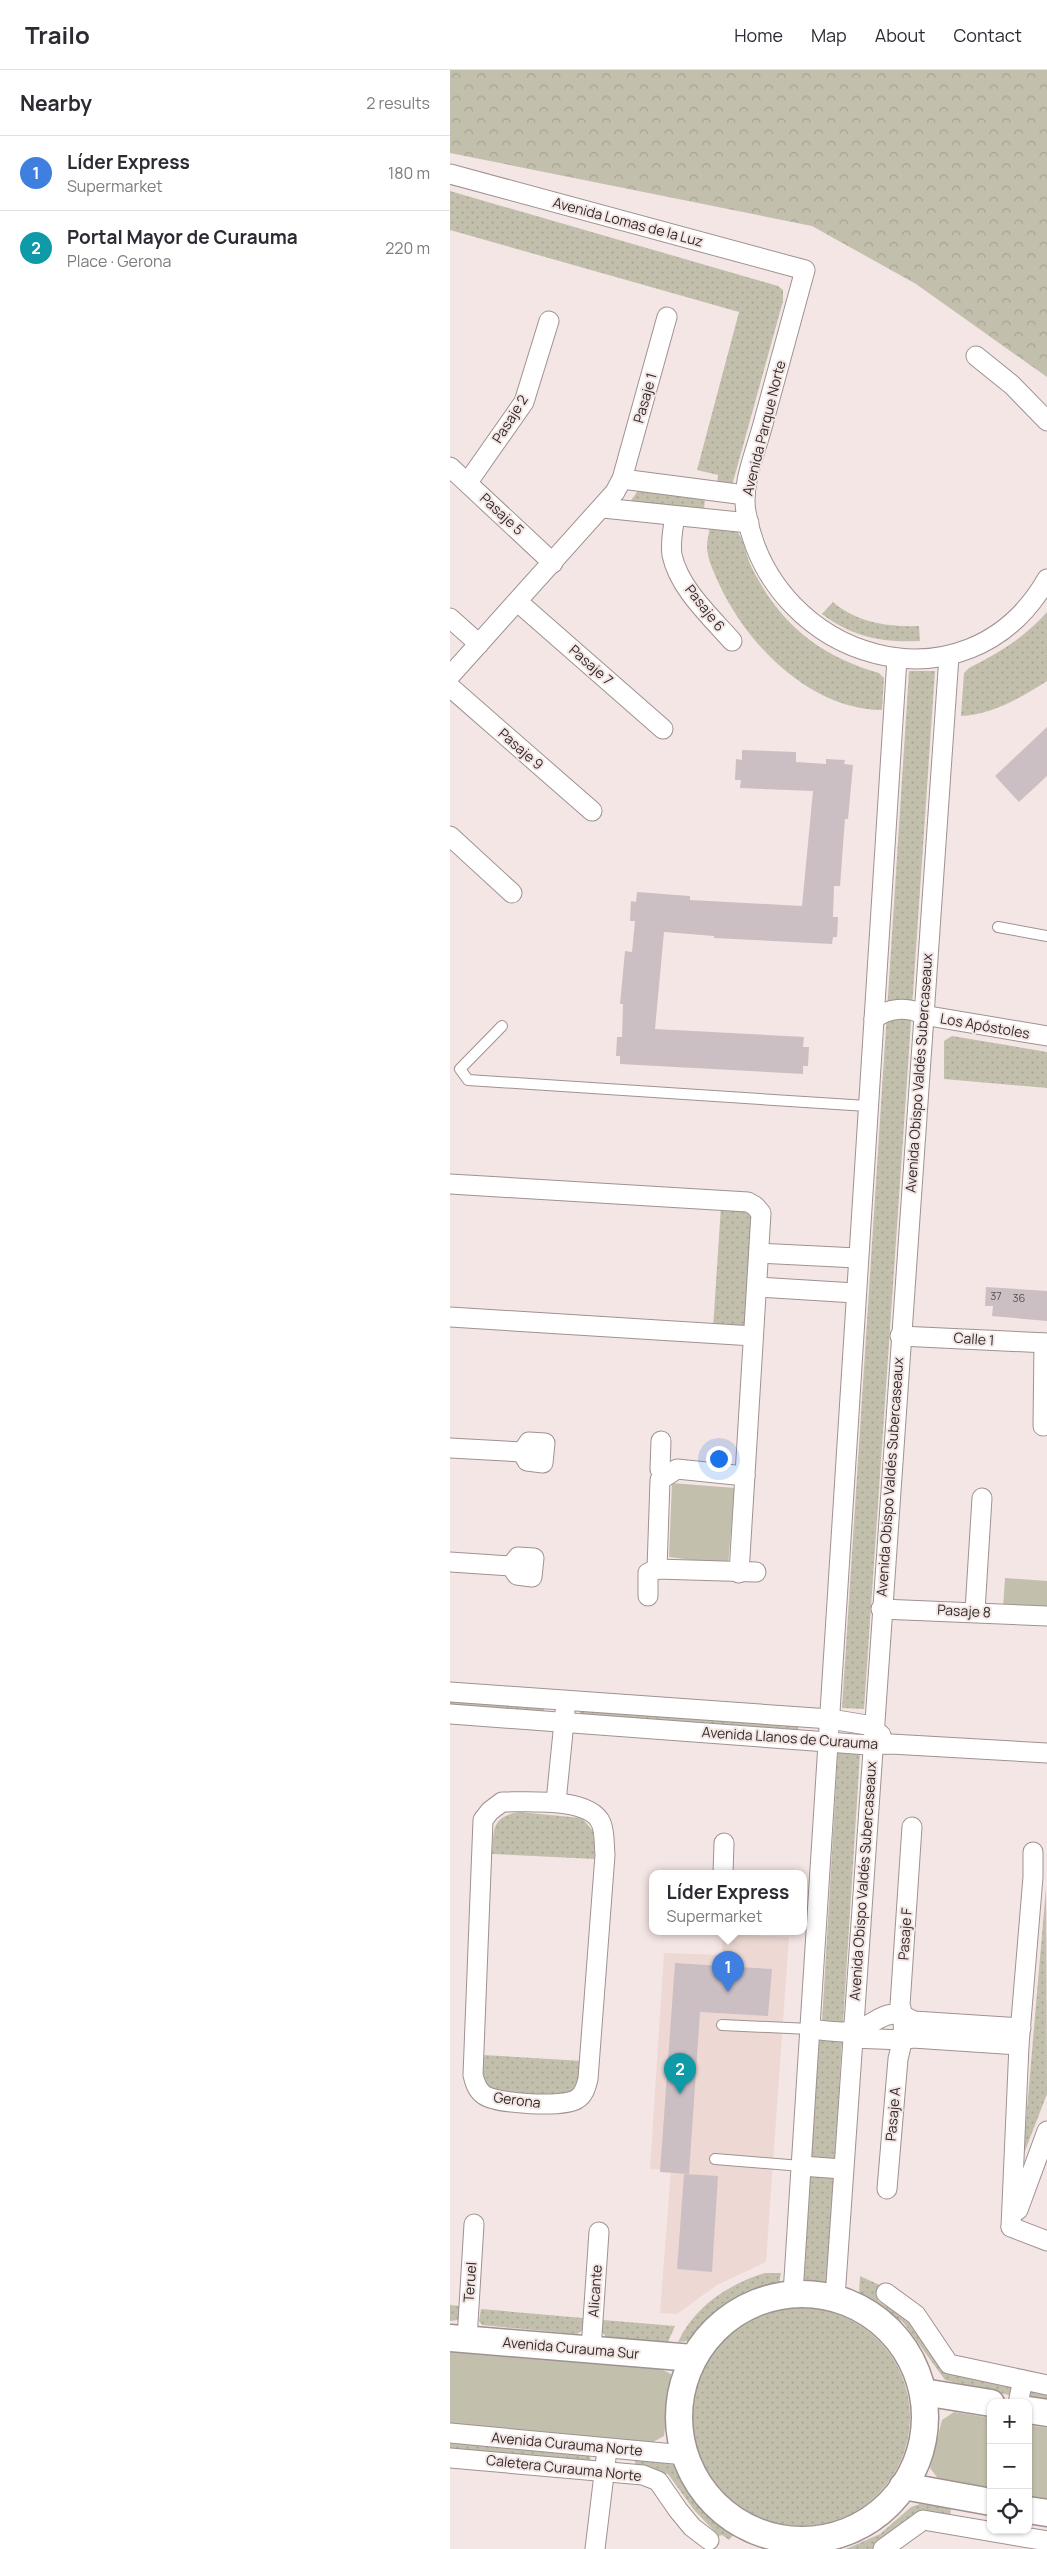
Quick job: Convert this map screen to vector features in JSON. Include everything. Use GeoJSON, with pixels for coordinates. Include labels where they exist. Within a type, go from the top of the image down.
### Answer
{"type":"FeatureCollection","features":[{"type":"Feature","properties":{"kind":"street","name":"Avenida Lomas de la Luz"},"geometry":{"type":"LineString","coordinates":[[450,174],[805,270]]}},
{"type":"Feature","properties":{"kind":"street","name":"Avenida Parque Norte"},"geometry":{"type":"LineString","coordinates":[[805,270],[746,495],[749,523],[754,542],[766,570],[797,609],[819,629],[850,647],[897,658],[923,660],[949,656],[997,634],[1032,602],[1047,579]]}},
{"type":"Feature","properties":{"kind":"street","name":"Pasaje 1"},"geometry":{"type":"LineString","coordinates":[[450,676],[603,508],[622,479],[667,316]]}},
{"type":"Feature","properties":{"kind":"street","name":"Pasaje 2"},"geometry":{"type":"LineString","coordinates":[[468,482],[524,402],[549,321]]}},
{"type":"Feature","properties":{"kind":"street"},"geometry":{"type":"LineString","coordinates":[[976,356],[1012,385],[1047,421]]}},
{"type":"Feature","properties":{"kind":"street","name":"Pasaje 5"},"geometry":{"type":"LineString","coordinates":[[450,467],[553,563]]}},
{"type":"Feature","properties":{"kind":"street"},"geometry":{"type":"LineString","coordinates":[[622,479],[746,495]]}},
{"type":"Feature","properties":{"kind":"street"},"geometry":{"type":"LineString","coordinates":[[603,508],[749,523]]}},
{"type":"Feature","properties":{"kind":"street","name":"Pasaje 6"},"geometry":{"type":"LineString","coordinates":[[675,516],[672,555],[678,570],[690,593],[732,641]]}},
{"type":"Feature","properties":{"kind":"street","name":"Pasaje 7"},"geometry":{"type":"LineString","coordinates":[[518,602],[663,729]]}},
{"type":"Feature","properties":{"kind":"street"},"geometry":{"type":"LineString","coordinates":[[450,618],[479,644]]}},
{"type":"Feature","properties":{"kind":"street","name":"Avenida Obispo Valdés Subercaseaux"},"geometry":{"type":"LineString","coordinates":[[835,2298],[852,2035],[878,1739],[881,1609],[949,656]]}},
{"type":"Feature","properties":{"kind":"street"},"geometry":{"type":"LineString","coordinates":[[793,2294],[810,2029],[811,1882],[830,1718],[857,1258],[897,658]]}},
{"type":"Feature","properties":{"kind":"street","name":"Pasaje 9"},"geometry":{"type":"LineString","coordinates":[[450,687],[592,811]]}},
{"type":"Feature","properties":{"kind":"street"},"geometry":{"type":"LineString","coordinates":[[450,836],[512,893]]}},
{"type":"Feature","properties":{"kind":"street","name":"Los Apóstoles"},"geometry":{"type":"LineString","coordinates":[[874,1019],[895,1010],[913,1011],[923,1015],[1047,1036]]}},
{"type":"Feature","properties":{"kind":"street"},"geometry":{"type":"LineString","coordinates":[[450,1184],[748,1202],[761,1213],[745,1476],[748,1573],[657,1569],[648,1574],[648,1596]]}},
{"type":"Feature","properties":{"kind":"street"},"geometry":{"type":"LineString","coordinates":[[759,1253],[857,1258]]}},
{"type":"Feature","properties":{"kind":"street"},"geometry":{"type":"LineString","coordinates":[[757,1287],[855,1293]]}},
{"type":"Feature","properties":{"kind":"street"},"geometry":{"type":"LineString","coordinates":[[450,1317],[753,1336]]}},
{"type":"Feature","properties":{"kind":"street","name":"Calle 1"},"geometry":{"type":"LineString","coordinates":[[900,1336],[1045,1343]]}},
{"type":"Feature","properties":{"kind":"street"},"geometry":{"type":"LineString","coordinates":[[1043,1426],[1045,1343]]}},
{"type":"Feature","properties":{"kind":"street"},"geometry":{"type":"LineString","coordinates":[[661,1441],[660,1469],[666,1476]]}},
{"type":"Feature","properties":{"kind":"street"},"geometry":{"type":"LineString","coordinates":[[450,1448],[522,1452]]}},
{"type":"Feature","properties":{"kind":"street"},"geometry":{"type":"LineString","coordinates":[[657,1569],[660,1480],[676,1469],[745,1476]]}},
{"type":"Feature","properties":{"kind":"street"},"geometry":{"type":"LineString","coordinates":[[975,1612],[982,1498]]}},
{"type":"Feature","properties":{"kind":"street"},"geometry":{"type":"LineString","coordinates":[[450,1562],[511,1566]]}},
{"type":"Feature","properties":{"kind":"street","name":"Pasaje 8"},"geometry":{"type":"LineString","coordinates":[[881,1609],[1047,1616]]}},
{"type":"Feature","properties":{"kind":"street","name":"Avenida Llanos de Curauma"},"geometry":{"type":"LineString","coordinates":[[450,1692],[830,1718],[849,1721],[878,1739]]}},
{"type":"Feature","properties":{"kind":"street"},"geometry":{"type":"LineString","coordinates":[[556,1802],[566,1701]]}},
{"type":"Feature","properties":{"kind":"street","name":"Avenida Llanos de Curauma"},"geometry":{"type":"LineString","coordinates":[[450,1714],[828,1742],[878,1739]]}},
{"type":"Feature","properties":{"kind":"street"},"geometry":{"type":"LineString","coordinates":[[878,1739],[1047,1753]]}},
{"type":"Feature","properties":{"kind":"street","name":"Gerona"},"geometry":{"type":"LineString","coordinates":[[502,1802],[556,1802],[584,1808],[594,1814],[601,1823],[604,1838],[588,2079],[584,2092],[577,2100],[566,2103],[551,2104],[491,2099],[482,2094],[476,2086],[473,2076],[483,1820],[490,1811],[502,1802]]}},
{"type":"Feature","properties":{"kind":"street","name":"Pasaje F"},"geometry":{"type":"LineString","coordinates":[[903,2040],[904,2015],[900,2004],[912,1827]]}},
{"type":"Feature","properties":{"kind":"street"},"geometry":{"type":"LineString","coordinates":[[723,1870],[724,1843]]}},
{"type":"Feature","properties":{"kind":"street"},"geometry":{"type":"LineString","coordinates":[[1011,2227],[1020,2036],[1040,1878],[1033,1852]]}},
{"type":"Feature","properties":{"kind":"street"},"geometry":{"type":"LineString","coordinates":[[852,2035],[886,2014],[904,2015],[914,2021],[1020,2036]]}},
{"type":"Feature","properties":{"kind":"street"},"geometry":{"type":"LineString","coordinates":[[810,2029],[903,2040],[913,2038],[1020,2036]]}},
{"type":"Feature","properties":{"kind":"street","name":"Pasaje A"},"geometry":{"type":"LineString","coordinates":[[887,2189],[898,2059],[903,2040]]}},
{"type":"Feature","properties":{"kind":"street"},"geometry":{"type":"LineString","coordinates":[[1011,2227],[1047,2131]]}},
{"type":"Feature","properties":{"kind":"street"},"geometry":{"type":"LineString","coordinates":[[801,2166],[843,2169]]}},
{"type":"Feature","properties":{"kind":"street","name":"Teruel"},"geometry":{"type":"LineString","coordinates":[[458,2339],[474,2224]]}},
{"type":"Feature","properties":{"kind":"street"},"geometry":{"type":"LineString","coordinates":[[1011,2227],[1047,2241]]}},
{"type":"Feature","properties":{"kind":"street","name":"Alicante"},"geometry":{"type":"LineString","coordinates":[[591,2349],[598,2232]]}},
{"type":"Feature","properties":{"kind":"street"},"geometry":{"type":"LineString","coordinates":[[886,2293],[916,2315],[949,2364],[1047,2385]]}},
{"type":"Feature","properties":{"kind":"street"},"geometry":{"type":"LineString","coordinates":[[793,2294],[835,2298],[860,2308],[882,2324],[901,2344],[915,2368],[923,2392],[925,2410],[922,2444],[911,2473],[903,2486],[887,2506],[867,2521],[817,2544],[785,2540],[752,2530],[737,2522],[718,2509],[703,2492],[691,2472],[685,2455],[678,2420],[681,2388],[693,2358],[718,2326],[753,2304],[793,2294]]}},
{"type":"Feature","properties":{"kind":"street","name":"Avenida Curauma Sur"},"geometry":{"type":"LineString","coordinates":[[458,2339],[693,2358]]}},
{"type":"Feature","properties":{"kind":"street"},"geometry":{"type":"LineString","coordinates":[[1019,2399],[1023,2380]]}},
{"type":"Feature","properties":{"kind":"street"},"geometry":{"type":"LineString","coordinates":[[923,2392],[987,2402]]}},
{"type":"Feature","properties":{"kind":"street"},"geometry":{"type":"LineString","coordinates":[[1032,2411],[1047,2413]]}},
{"type":"Feature","properties":{"kind":"street","name":"Avenida Curauma Norte"},"geometry":{"type":"LineString","coordinates":[[450,2433],[685,2455]]}},
{"type":"Feature","properties":{"kind":"street"},"geometry":{"type":"LineString","coordinates":[[595,2549],[607,2447]]}},
{"type":"Feature","properties":{"kind":"street","name":"Caletera Curauma Norte"},"geometry":{"type":"LineString","coordinates":[[450,2458],[604,2470],[643,2475],[658,2481],[692,2527],[709,2540]]}},
{"type":"Feature","properties":{"kind":"street"},"geometry":{"type":"LineString","coordinates":[[903,2486],[979,2500],[960,2526]]}},
{"type":"Feature","properties":{"kind":"street"},"geometry":{"type":"LineString","coordinates":[[1032,2511],[1047,2513]]}},
{"type":"Feature","properties":{"kind":"street"},"geometry":{"type":"LineString","coordinates":[[883,2549],[920,2521],[1047,2541]]}},
{"type":"Feature","properties":{"kind":"street"},"geometry":{"type":"LineString","coordinates":[[737,2522],[746,2549]]}},
{"type":"Feature","properties":{"kind":"lane"},"geometry":{"type":"LineString","coordinates":[[998,927],[1047,936]]}},
{"type":"Feature","properties":{"kind":"lane"},"geometry":{"type":"LineString","coordinates":[[502,1026],[460,1068],[468,1080],[867,1106]]}},
{"type":"Feature","properties":{"kind":"lane"},"geometry":{"type":"LineString","coordinates":[[722,2025],[810,2029]]}},
{"type":"Feature","properties":{"kind":"lane"},"geometry":{"type":"LineString","coordinates":[[715,2159],[801,2166]]}},
{"type":"Feature","properties":{"kind":"shaded area"},"geometry":{"type":"Polygon","coordinates":[[[723,1935],[789,1937],[766,2262],[717,2285],[677,2314],[660,2313],[671,2170],[650,2169],[664,1953],[722,1955],[723,1935]]]}},
{"type":"Feature","properties":{"kind":"green space"},"geometry":{"type":"Polygon","coordinates":[[[450,70],[1047,70],[1047,377],[916,284],[812,226],[450,153],[450,70]]]}},
{"type":"Feature","properties":{"kind":"green space"},"geometry":{"type":"Polygon","coordinates":[[[450,191],[778,286],[783,290],[783,301],[733,482],[730,485],[717,484],[718,475],[697,470],[739,312],[450,230],[450,191]]]}},
{"type":"Feature","properties":{"kind":"green space"},"geometry":{"type":"Polygon","coordinates":[[[639,489],[705,498],[704,510],[630,502],[639,489]]]}},
{"type":"Feature","properties":{"kind":"green space"},"geometry":{"type":"Polygon","coordinates":[[[710,527],[737,531],[743,541],[751,566],[762,586],[774,604],[803,634],[837,657],[879,673],[884,678],[882,710],[856,707],[831,699],[807,687],[765,652],[732,609],[720,586],[707,551],[710,527]]]}},
{"type":"Feature","properties":{"kind":"green space"},"geometry":{"type":"Polygon","coordinates":[[[833,602],[852,615],[863,619],[896,626],[919,626],[920,641],[893,641],[856,633],[833,622],[822,614],[833,602]]]}},
{"type":"Feature","properties":{"kind":"green space"},"geometry":{"type":"Polygon","coordinates":[[[1047,612],[1047,681],[1017,699],[995,709],[961,716],[964,673],[969,668],[1001,651],[1029,630],[1047,612]]]}},
{"type":"Feature","properties":{"kind":"green space"},"geometry":{"type":"Polygon","coordinates":[[[909,671],[935,671],[864,1709],[842,1708],[909,671]]]}},
{"type":"Feature","properties":{"kind":"green space"},"geometry":{"type":"Polygon","coordinates":[[[952,1036],[1047,1052],[1047,1088],[944,1079],[944,1041],[952,1036]]]}},
{"type":"Feature","properties":{"kind":"green space"},"geometry":{"type":"Polygon","coordinates":[[[721,1206],[753,1211],[745,1329],[713,1329],[721,1206]]]}},
{"type":"Feature","properties":{"kind":"green space"},"geometry":{"type":"Polygon","coordinates":[[[672,1483],[735,1488],[728,1565],[669,1557],[672,1483]]]}},
{"type":"Feature","properties":{"kind":"green space"},"geometry":{"type":"Polygon","coordinates":[[[1005,1578],[1047,1581],[1047,1611],[1003,1608],[1005,1578]]]}},
{"type":"Feature","properties":{"kind":"green space"},"geometry":{"type":"Polygon","coordinates":[[[450,1702],[544,1708],[544,1713],[450,1707],[450,1702]]]}},
{"type":"Feature","properties":{"kind":"green space"},"geometry":{"type":"Polygon","coordinates":[[[580,1709],[798,1725],[798,1732],[580,1716],[580,1709]]]}},
{"type":"Feature","properties":{"kind":"green space"},"geometry":{"type":"Polygon","coordinates":[[[838,1750],[860,1753],[843,2023],[822,2022],[838,1750]]]}},
{"type":"Feature","properties":{"kind":"green space"},"geometry":{"type":"Polygon","coordinates":[[[519,1812],[582,1818],[593,1831],[595,1859],[492,1854],[496,1825],[503,1817],[519,1812]]]}},
{"type":"Feature","properties":{"kind":"green space"},"geometry":{"type":"Polygon","coordinates":[[[1046,1888],[1047,2094],[1023,2156],[1046,1888]]]}},
{"type":"Feature","properties":{"kind":"green space"},"geometry":{"type":"Polygon","coordinates":[[[819,2039],[842,2041],[835,2160],[811,2158],[819,2039]]]}},
{"type":"Feature","properties":{"kind":"green space"},"geometry":{"type":"Polygon","coordinates":[[[483,2055],[583,2061],[579,2088],[567,2098],[490,2090],[484,2086],[482,2071],[483,2055]]]}},
{"type":"Feature","properties":{"kind":"green space"},"geometry":{"type":"Polygon","coordinates":[[[810,2174],[834,2174],[827,2284],[803,2283],[810,2174]]]}},
{"type":"Feature","properties":{"kind":"green space"},"geometry":{"type":"Polygon","coordinates":[[[765,2273],[781,2273],[779,2284],[775,2288],[734,2307],[720,2317],[697,2340],[678,2342],[693,2318],[714,2298],[738,2284],[765,2273]]]}},
{"type":"Feature","properties":{"kind":"green space"},"geometry":{"type":"Polygon","coordinates":[[[860,2276],[886,2289],[878,2301],[894,2311],[902,2311],[956,2374],[1011,2387],[1012,2393],[1009,2395],[945,2380],[903,2322],[859,2295],[860,2276]]]}},
{"type":"Feature","properties":{"kind":"green space"},"geometry":{"type":"Polygon","coordinates":[[[450,2305],[460,2306],[458,2320],[450,2321],[450,2305]]]}},
{"type":"Feature","properties":{"kind":"green space"},"geometry":{"type":"Polygon","coordinates":[[[801,2308],[822,2310],[843,2316],[878,2340],[902,2375],[908,2396],[910,2417],[908,2438],[902,2459],[878,2494],[843,2518],[822,2524],[801,2526],[780,2524],[759,2518],[724,2494],[700,2459],[694,2438],[692,2417],[694,2396],[700,2375],[724,2340],[759,2316],[780,2310],[801,2308]]]}},
{"type":"Feature","properties":{"kind":"green space"},"geometry":{"type":"Polygon","coordinates":[[[481,2309],[583,2318],[582,2331],[577,2334],[482,2325],[479,2321],[481,2309]]]}},
{"type":"Feature","properties":{"kind":"green space"},"geometry":{"type":"Polygon","coordinates":[[[603,2320],[675,2326],[668,2342],[606,2337],[602,2332],[603,2320]]]}},
{"type":"Feature","properties":{"kind":"green space"},"geometry":{"type":"Polygon","coordinates":[[[450,2350],[655,2366],[671,2374],[664,2436],[653,2442],[450,2425],[450,2350]]]}},
{"type":"Feature","properties":{"kind":"green space"},"geometry":{"type":"Polygon","coordinates":[[[1032,2391],[1047,2394],[1047,2403],[1028,2397],[1032,2391]]]}},
{"type":"Feature","properties":{"kind":"green space"},"geometry":{"type":"Polygon","coordinates":[[[954,2412],[987,2417],[987,2489],[940,2481],[930,2468],[942,2420],[954,2412]]]}},
{"type":"Feature","properties":{"kind":"green space"},"geometry":{"type":"Polygon","coordinates":[[[1032,2426],[1047,2428],[1047,2500],[1032,2498],[1032,2426]]]}},
{"type":"Feature","properties":{"kind":"green space"},"geometry":{"type":"Polygon","coordinates":[[[450,2443],[589,2454],[591,2461],[588,2464],[450,2453],[450,2443]]]}},
{"type":"Feature","properties":{"kind":"green space"},"geometry":{"type":"Polygon","coordinates":[[[635,2459],[676,2465],[710,2513],[734,2534],[729,2540],[722,2535],[719,2536],[694,2510],[668,2474],[635,2469],[635,2459]]]}},
{"type":"Feature","properties":{"kind":"green space"},"geometry":{"type":"Polygon","coordinates":[[[920,2504],[951,2508],[950,2518],[875,2549],[846,2549],[880,2534],[911,2507],[920,2504]]]}},
{"type":"Feature","properties":{"kind":"building"},"geometry":{"type":"Polygon","coordinates":[[[1047,727],[1047,776],[1019,802],[995,776],[1047,727]]]}},
{"type":"Feature","properties":{"kind":"building"},"geometry":{"type":"Polygon","coordinates":[[[742,750],[796,752],[796,762],[826,764],[826,759],[845,760],[844,764],[853,765],[848,819],[845,819],[840,886],[834,886],[833,917],[838,917],[837,937],[833,937],[832,944],[714,938],[714,936],[664,932],[655,1029],[804,1037],[803,1047],[809,1047],[808,1066],[803,1066],[803,1074],[620,1064],[620,1056],[616,1056],[617,1037],[622,1037],[623,1004],[620,1004],[625,951],[632,952],[635,921],[630,921],[631,901],[636,902],[637,892],[690,896],[690,900],[802,906],[813,791],[740,788],[741,780],[735,780],[736,759],[742,760],[742,750]]]}},
{"type":"Feature","properties":{"kind":"building"},"geometry":{"type":"Polygon","coordinates":[[[986,1287],[1047,1291],[1047,1321],[992,1316],[993,1306],[985,1306],[986,1287]]]}},
{"type":"Feature","properties":{"kind":"building"},"geometry":{"type":"Polygon","coordinates":[[[675,1963],[772,1969],[768,2016],[700,2012],[689,2174],[660,2172],[675,1963]]]}},
{"type":"Feature","properties":{"kind":"building"},"geometry":{"type":"Polygon","coordinates":[[[684,2174],[718,2176],[712,2272],[677,2269],[684,2174]]]}},
{"type":"Feature","properties":{"kind":"place","name":"Líder Express"},"geometry":{"type":"Point","coordinates":[728,1992]}},
{"type":"Feature","properties":{"kind":"place","name":"Portal Mayor de Curauma"},"geometry":{"type":"Point","coordinates":[680,2094]}}]}
